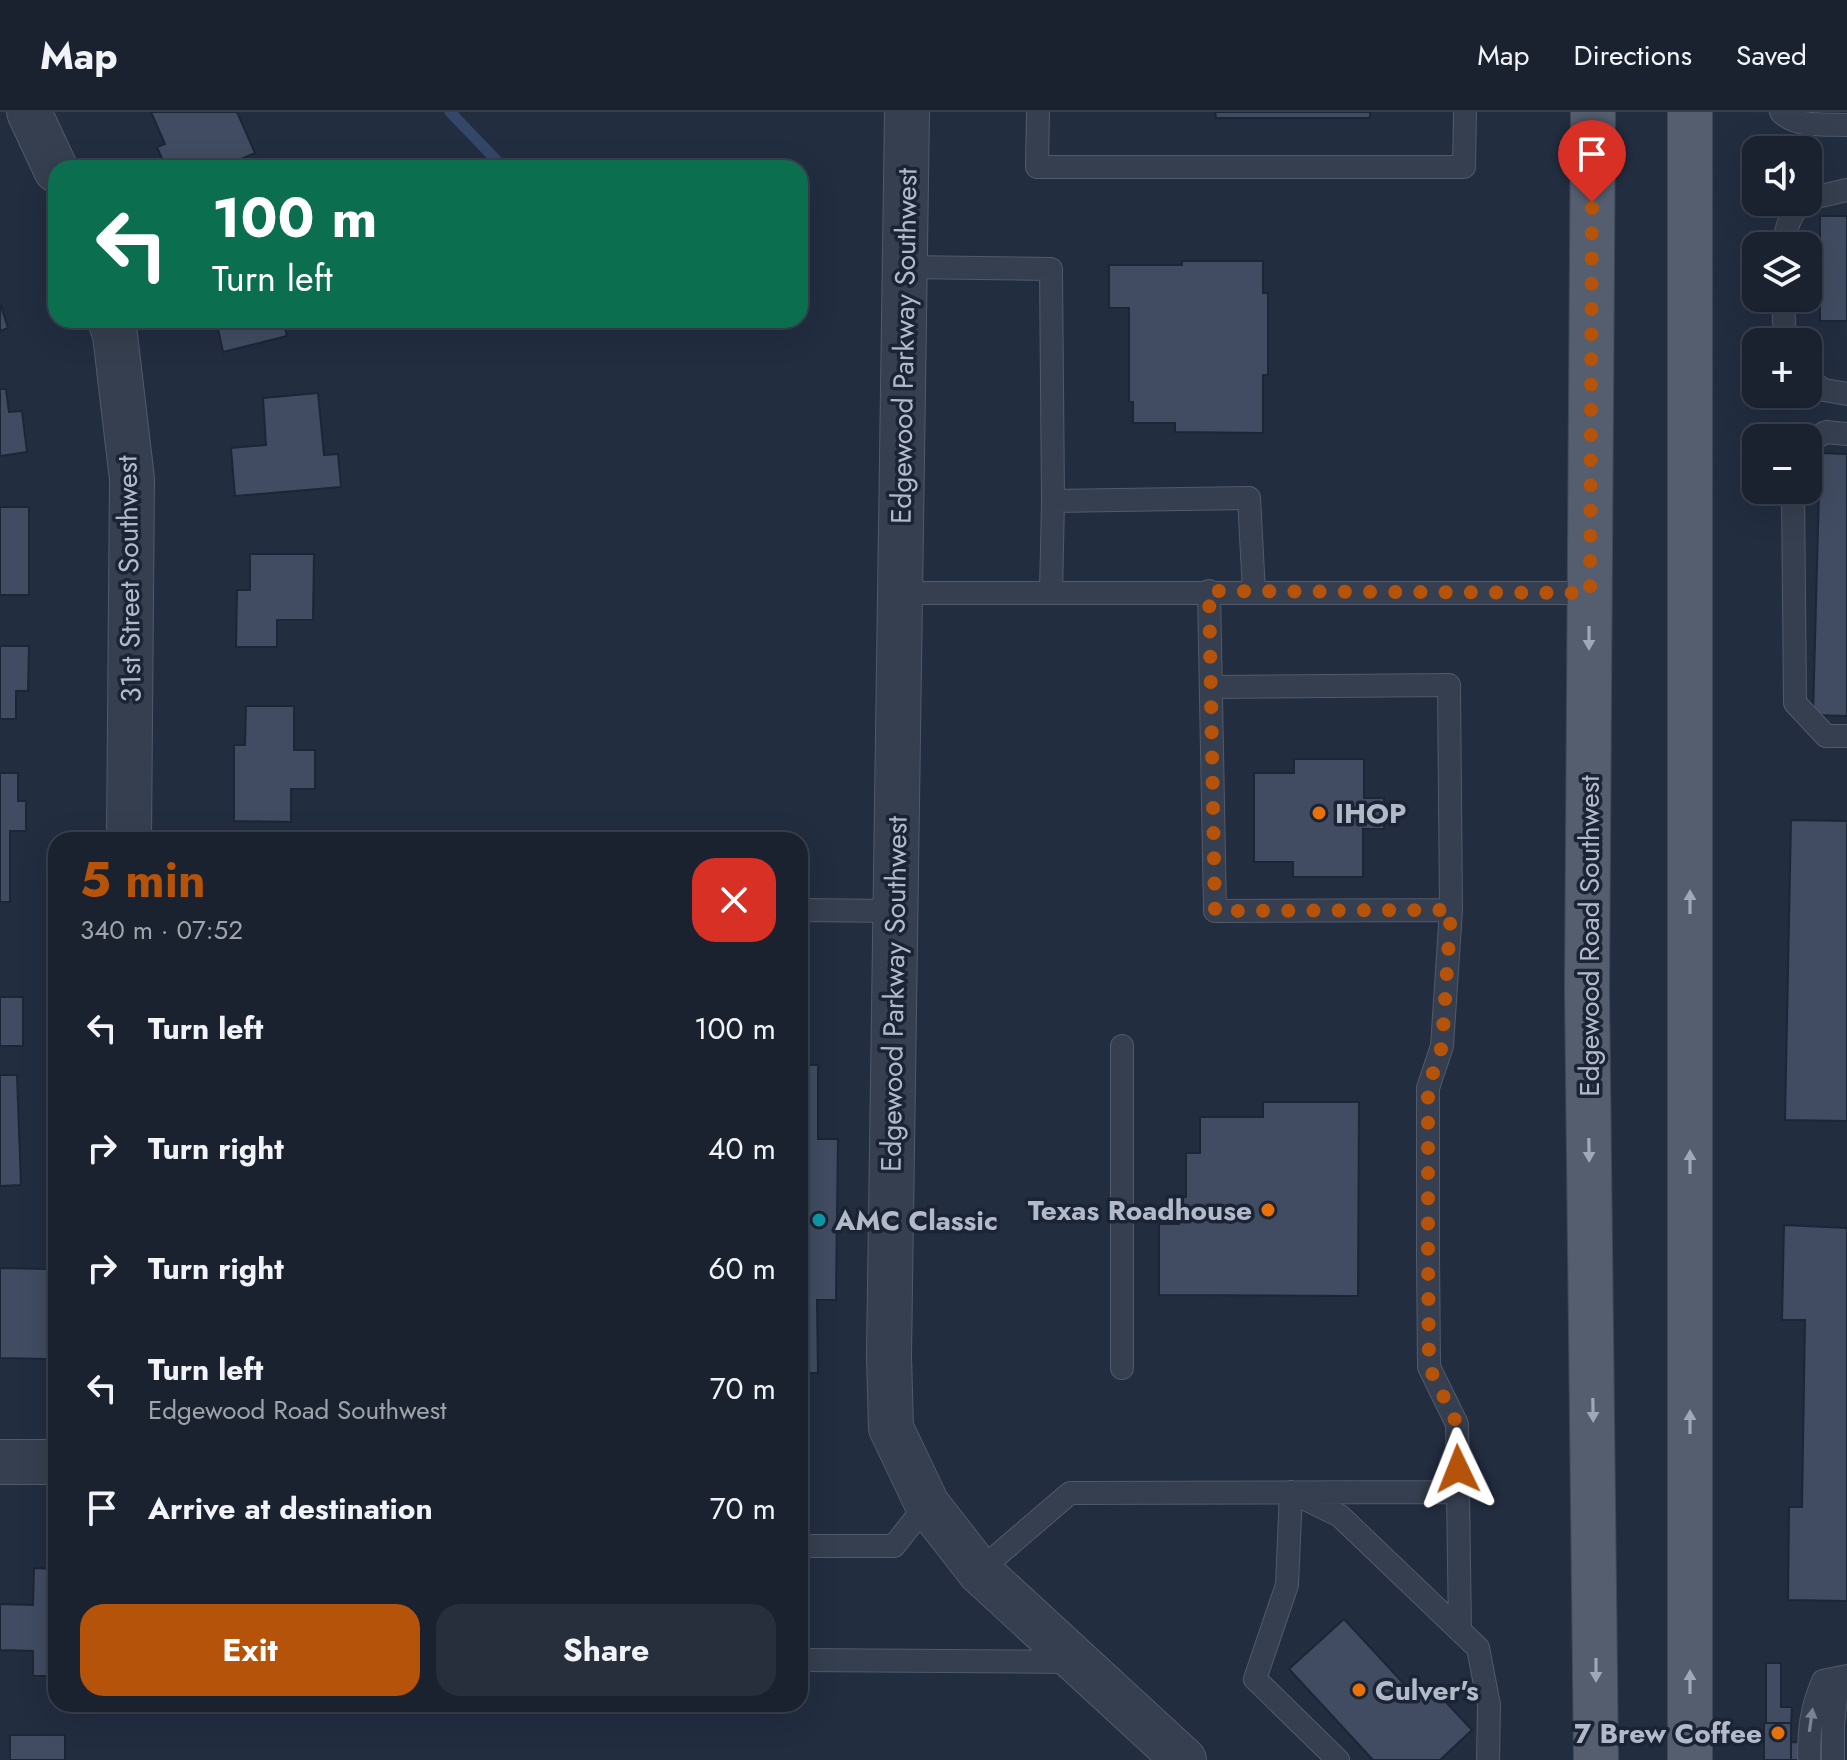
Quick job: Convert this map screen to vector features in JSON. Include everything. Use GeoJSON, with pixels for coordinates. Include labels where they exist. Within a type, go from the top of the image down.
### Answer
{"type":"FeatureCollection","features":[{"type":"Feature","properties":{"kind":"main road","name":"Edgewood Road Southwest"},"geometry":{"type":"LineString","coordinates":[[1593,112],[1587,990],[1596,1760]]}},
{"type":"Feature","properties":{"kind":"main road"},"geometry":{"type":"LineString","coordinates":[[1690,112],[1690,1760]]}},
{"type":"Feature","properties":{"kind":"street"},"geometry":{"type":"LineString","coordinates":[[29,112],[51,160]]}},
{"type":"Feature","properties":{"kind":"street","name":"Edgewood Parkway Southwest"},"geometry":{"type":"LineString","coordinates":[[907,112],[889,1356],[891,1428],[927,1504],[979,1571],[1077,1662],[1167,1755]]}},
{"type":"Feature","properties":{"kind":"street","name":"31st Street Southwest"},"geometry":{"type":"LineString","coordinates":[[113,328],[132,479],[129,832]]}},
{"type":"Feature","properties":{"kind":"street"},"geometry":{"type":"LineString","coordinates":[[0,1462],[48,1462]]}},
{"type":"Feature","properties":{"kind":"lane"},"geometry":{"type":"LineString","coordinates":[[1038,112],[1037,167],[1464,167],[1465,112]]}},
{"type":"Feature","properties":{"kind":"lane"},"geometry":{"type":"LineString","coordinates":[[1781,112],[1786,118],[1797,121],[1847,125]]}},
{"type":"Feature","properties":{"kind":"lane"},"geometry":{"type":"LineString","coordinates":[[1822,196],[1847,190]]}},
{"type":"Feature","properties":{"kind":"lane"},"geometry":{"type":"LineString","coordinates":[[905,267],[1051,269],[1051,592]]}},
{"type":"Feature","properties":{"kind":"lane"},"geometry":{"type":"LineString","coordinates":[[1822,389],[1847,394]]}},
{"type":"Feature","properties":{"kind":"lane"},"geometry":{"type":"LineString","coordinates":[[1822,434],[1847,434]]}},
{"type":"Feature","properties":{"kind":"lane"},"geometry":{"type":"LineString","coordinates":[[1053,501],[1249,498],[1254,592]]}},
{"type":"Feature","properties":{"kind":"lane"},"geometry":{"type":"LineString","coordinates":[[1793,504],[1795,703],[1826,736],[1847,736]]}},
{"type":"Feature","properties":{"kind":"lane"},"geometry":{"type":"LineString","coordinates":[[1209,591],[1215,911],[1451,910]]}},
{"type":"Feature","properties":{"kind":"lane"},"geometry":{"type":"LineString","coordinates":[[900,593],[1590,593]]}},
{"type":"Feature","properties":{"kind":"lane"},"geometry":{"type":"LineString","coordinates":[[1211,687],[1449,685],[1451,910],[1442,1046],[1428,1088],[1429,1367],[1457,1424],[1460,1631]]}},
{"type":"Feature","properties":{"kind":"lane"},"geometry":{"type":"LineString","coordinates":[[808,910],[895,911]]}},
{"type":"Feature","properties":{"kind":"lane"},"geometry":{"type":"LineString","coordinates":[[1122,1046],[1122,1368]]}},
{"type":"Feature","properties":{"kind":"lane"},"geometry":{"type":"LineString","coordinates":[[1291,1492],[1340,1516],[1478,1648],[1489,1705],[1488,1760]]}},
{"type":"Feature","properties":{"kind":"lane"},"geometry":{"type":"LineString","coordinates":[[1291,1492],[1287,1585],[1255,1679],[1338,1760]]}},
{"type":"Feature","properties":{"kind":"lane"},"geometry":{"type":"LineString","coordinates":[[979,1571],[1070,1493],[1459,1492]]}},
{"type":"Feature","properties":{"kind":"lane"},"geometry":{"type":"LineString","coordinates":[[808,1546],[894,1546],[927,1504]]}},
{"type":"Feature","properties":{"kind":"lane"},"geometry":{"type":"LineString","coordinates":[[808,1660],[1077,1662]]}},
{"type":"Feature","properties":{"kind":"lane"},"geometry":{"type":"LineString","coordinates":[[1809,1760],[1809,1730],[1814,1702],[1823,1681],[1847,1676]]}},
{"type":"Feature","properties":{"kind":"lane"},"geometry":{"type":"LineString","coordinates":[[1833,1760],[1837,1688],[1847,1682]]}},
{"type":"Feature","properties":{"kind":"building"},"geometry":{"type":"Polygon","coordinates":[[[151,112],[237,112],[255,153],[239,160],[163,160],[157,147],[165,144],[151,112]]]}},
{"type":"Feature","properties":{"kind":"building"},"geometry":{"type":"Polygon","coordinates":[[[1215,112],[1370,112],[1370,118],[1216,118],[1215,112]]]}},
{"type":"Feature","properties":{"kind":"building"},"geometry":{"type":"Polygon","coordinates":[[[1820,216],[1847,216],[1847,321],[1820,321],[1820,216]]]}},
{"type":"Feature","properties":{"kind":"building"},"geometry":{"type":"Polygon","coordinates":[[[1182,261],[1263,261],[1263,293],[1268,293],[1268,375],[1263,375],[1263,433],[1175,432],[1175,423],[1133,423],[1133,402],[1129,402],[1129,308],[1109,308],[1109,265],[1182,265],[1182,261]]]}},
{"type":"Feature","properties":{"kind":"building"},"geometry":{"type":"Polygon","coordinates":[[[0,303],[8,328],[0,331],[0,303]]]}},
{"type":"Feature","properties":{"kind":"building"},"geometry":{"type":"Polygon","coordinates":[[[218,328],[285,328],[287,336],[223,352],[218,328]]]}},
{"type":"Feature","properties":{"kind":"building"},"geometry":{"type":"Polygon","coordinates":[[[0,389],[6,389],[9,412],[22,411],[27,452],[0,456],[0,389]]]}},
{"type":"Feature","properties":{"kind":"building"},"geometry":{"type":"Polygon","coordinates":[[[318,393],[324,455],[338,454],[341,487],[235,496],[231,448],[266,445],[263,398],[318,393]]]}},
{"type":"Feature","properties":{"kind":"building"},"geometry":{"type":"Polygon","coordinates":[[[1822,453],[1847,454],[1847,716],[1813,715],[1822,453]]]}},
{"type":"Feature","properties":{"kind":"building"},"geometry":{"type":"Polygon","coordinates":[[[0,507],[29,507],[29,595],[0,595],[0,507]]]}},
{"type":"Feature","properties":{"kind":"building"},"geometry":{"type":"Polygon","coordinates":[[[250,554],[314,554],[313,620],[277,620],[277,647],[236,647],[237,590],[250,590],[250,554]]]}},
{"type":"Feature","properties":{"kind":"building"},"geometry":{"type":"Polygon","coordinates":[[[0,646],[29,646],[28,691],[16,691],[16,719],[0,719],[0,646]]]}},
{"type":"Feature","properties":{"kind":"building"},"geometry":{"type":"Polygon","coordinates":[[[246,706],[294,706],[294,750],[315,750],[315,789],[291,789],[291,822],[234,821],[234,745],[245,745],[246,706]]]}},
{"type":"Feature","properties":{"kind":"building","name":"IHOP"},"geometry":{"type":"Polygon","coordinates":[[[1294,759],[1364,759],[1364,798],[1384,798],[1384,829],[1363,829],[1363,877],[1293,877],[1293,862],[1254,862],[1254,773],[1294,773],[1294,759]]]}},
{"type":"Feature","properties":{"kind":"building"},"geometry":{"type":"Polygon","coordinates":[[[0,773],[18,773],[18,801],[26,801],[26,831],[10,831],[10,902],[0,902],[0,773]]]}},
{"type":"Feature","properties":{"kind":"building"},"geometry":{"type":"Polygon","coordinates":[[[1791,820],[1847,821],[1847,1121],[1785,1120],[1791,820]]]}},
{"type":"Feature","properties":{"kind":"building"},"geometry":{"type":"Polygon","coordinates":[[[0,997],[23,997],[23,1046],[0,1046],[0,997]]]}},
{"type":"Feature","properties":{"kind":"building","name":"AMC Classic"},"geometry":{"type":"Polygon","coordinates":[[[808,1065],[818,1065],[818,1139],[838,1139],[836,1300],[817,1300],[818,1373],[808,1373],[808,1065]]]}},
{"type":"Feature","properties":{"kind":"building"},"geometry":{"type":"Polygon","coordinates":[[[0,1075],[17,1075],[21,1185],[0,1186],[0,1075]]]}},
{"type":"Feature","properties":{"kind":"building","name":"Texas Roadhouse"},"geometry":{"type":"Polygon","coordinates":[[[1263,1102],[1359,1102],[1358,1296],[1159,1295],[1159,1224],[1179,1224],[1179,1197],[1186,1197],[1186,1153],[1200,1153],[1200,1117],[1263,1117],[1263,1102]]]}},
{"type":"Feature","properties":{"kind":"building"},"geometry":{"type":"Polygon","coordinates":[[[1784,1225],[1847,1228],[1847,1601],[1788,1600],[1789,1507],[1802,1507],[1805,1320],[1782,1320],[1784,1225]]]}},
{"type":"Feature","properties":{"kind":"building"},"geometry":{"type":"Polygon","coordinates":[[[0,1268],[48,1269],[47,1359],[0,1358],[0,1268]]]}},
{"type":"Feature","properties":{"kind":"building"},"geometry":{"type":"Polygon","coordinates":[[[34,1568],[48,1569],[48,1676],[33,1676],[33,1651],[0,1650],[0,1604],[33,1605],[34,1568]]]}},
{"type":"Feature","properties":{"kind":"building","name":"Culver's"},"geometry":{"type":"Polygon","coordinates":[[[1344,1619],[1416,1697],[1429,1684],[1472,1730],[1440,1760],[1373,1760],[1289,1669],[1344,1619]]]}},
{"type":"Feature","properties":{"kind":"building"},"geometry":{"type":"Polygon","coordinates":[[[1766,1663],[1781,1663],[1781,1707],[1792,1707],[1791,1723],[1766,1723],[1766,1663]]]}},
{"type":"Feature","properties":{"kind":"building","name":"7 Brew Coffee"},"geometry":{"type":"Polygon","coordinates":[[[1764,1723],[1791,1723],[1791,1760],[1764,1760],[1764,1723]]]}},
{"type":"Feature","properties":{"kind":"building"},"geometry":{"type":"Polygon","coordinates":[[[10,1735],[65,1735],[65,1760],[10,1760],[10,1735]]]}},
{"type":"Feature","properties":{"kind":"building"},"geometry":{"type":"Polygon","coordinates":[[[1791,1742],[1824,1743],[1824,1760],[1791,1760],[1791,1742]]]}},
{"type":"Feature","properties":{"kind":"waterway"},"geometry":{"type":"LineString","coordinates":[[450,112],[496,160]]}},
{"type":"Feature","properties":{"kind":"place","name":"IHOP"},"geometry":{"type":"Point","coordinates":[1319,813]}},
{"type":"Feature","properties":{"kind":"place","name":"Texas Roadhouse"},"geometry":{"type":"Point","coordinates":[1268,1210]}},
{"type":"Feature","properties":{"kind":"place","name":"AMC Classic"},"geometry":{"type":"Point","coordinates":[819,1220]}},
{"type":"Feature","properties":{"kind":"place","name":"Culver's"},"geometry":{"type":"Point","coordinates":[1359,1690]}},
{"type":"Feature","properties":{"kind":"place","name":"7 Brew Coffee"},"geometry":{"type":"Point","coordinates":[1778,1733]}},
{"type":"Feature","properties":{"kind":"route"},"geometry":{"type":"LineString","coordinates":[[1458,1469],[1457,1424],[1429,1367],[1428,1088],[1442,1046],[1451,910],[1215,911],[1209,591],[1590,593],[1592,202]]}}]}
